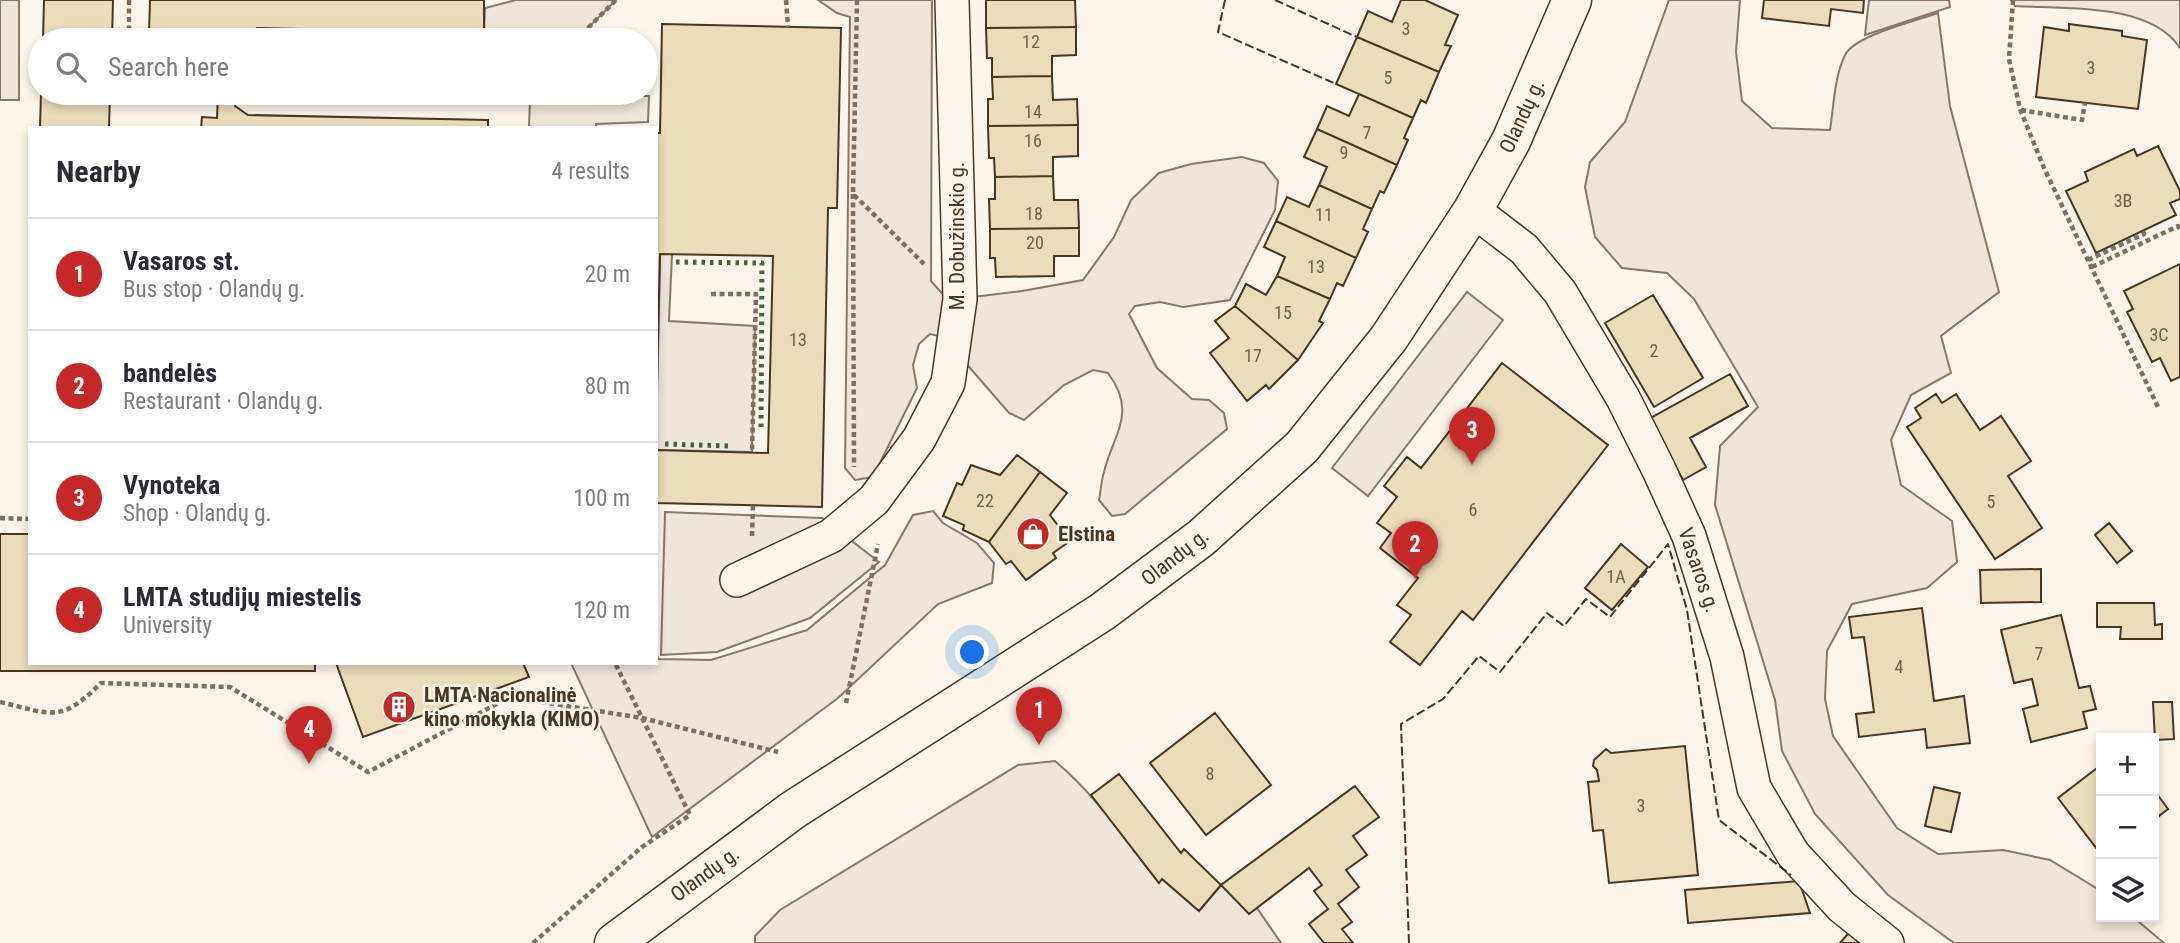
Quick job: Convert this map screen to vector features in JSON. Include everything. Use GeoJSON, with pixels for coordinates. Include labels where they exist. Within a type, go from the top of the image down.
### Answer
{"type":"FeatureCollection","features":[{"type":"Feature","properties":{"kind":"main road","name":"Olandų g."},"geometry":{"type":"LineString","coordinates":[[614,943],[793,810],[1102,612],[1200,538],[1302,447],[1389,338],[1473,210],[1511,141],[1570,4]]}},
{"type":"Feature","properties":{"kind":"street","name":"M. Dobužinskio g."},"geometry":{"type":"LineString","coordinates":[[737,580],[831,536],[874,500],[919,439],[948,383],[960,299],[952,0]]}},
{"type":"Feature","properties":{"kind":"street","name":"Vasaros g."},"geometry":{"type":"LineString","coordinates":[[1473,210],[1524,249],[1560,292],[1623,398],[1689,536],[1727,657],[1754,788],[1793,854],[1842,907],[1887,943]]}},
{"type":"Feature","properties":{"kind":"path"},"geometry":{"type":"LineString","coordinates":[[129,0],[129,28]]}},
{"type":"Feature","properties":{"kind":"path"},"geometry":{"type":"LineString","coordinates":[[588,28],[615,0]]}},
{"type":"Feature","properties":{"kind":"path"},"geometry":{"type":"LineString","coordinates":[[786,0],[788,27]]}},
{"type":"Feature","properties":{"kind":"path"},"geometry":{"type":"LineString","coordinates":[[854,516],[853,194],[857,0]]}},
{"type":"Feature","properties":{"kind":"path"},"geometry":{"type":"LineString","coordinates":[[2012,0],[2008,59],[2020,109],[2044,168],[2158,407]]}},
{"type":"Feature","properties":{"kind":"path"},"geometry":{"type":"LineString","coordinates":[[2020,109],[2082,120],[2085,103]]}},
{"type":"Feature","properties":{"kind":"path"},"geometry":{"type":"LineString","coordinates":[[853,194],[960,299]]}},
{"type":"Feature","properties":{"kind":"path"},"geometry":{"type":"LineString","coordinates":[[2092,267],[2178,226],[2180,230]]}},
{"type":"Feature","properties":{"kind":"path"},"geometry":{"type":"LineString","coordinates":[[2088,260],[2144,234],[2143,230]]}},
{"type":"Feature","properties":{"kind":"path"},"geometry":{"type":"LineString","coordinates":[[711,294],[756,294],[752,452]]}},
{"type":"Feature","properties":{"kind":"path"},"geometry":{"type":"LineString","coordinates":[[0,518],[28,519]]}},
{"type":"Feature","properties":{"kind":"path"},"geometry":{"type":"LineString","coordinates":[[846,703],[879,540]]}},
{"type":"Feature","properties":{"kind":"path"},"geometry":{"type":"LineString","coordinates":[[533,943],[642,847],[690,815],[616,665]]}},
{"type":"Feature","properties":{"kind":"path"},"geometry":{"type":"LineString","coordinates":[[0,702],[49,713],[69,711],[101,683],[230,687],[368,772],[510,697],[642,718],[778,752]]}},
{"type":"Feature","properties":{"kind":"shaded area"},"geometry":{"type":"Polygon","coordinates":[[[0,0],[19,0],[19,100],[0,100],[0,0]]]}},
{"type":"Feature","properties":{"kind":"shaded area"},"geometry":{"type":"Polygon","coordinates":[[[516,0],[616,0],[588,28],[484,28],[485,8],[516,0]]]}},
{"type":"Feature","properties":{"kind":"shaded area"},"geometry":{"type":"Polygon","coordinates":[[[818,0],[932,0],[931,281],[948,300],[1083,280],[1114,237],[1131,200],[1159,173],[1191,164],[1242,157],[1264,163],[1278,181],[1275,210],[1230,300],[1183,307],[1160,302],[1135,306],[1129,314],[1157,368],[1192,399],[1209,400],[1224,413],[1227,429],[1125,514],[1112,516],[1099,500],[1103,475],[1121,423],[1122,412],[1117,387],[1108,373],[1093,370],[1064,385],[1024,420],[1009,413],[943,337],[930,334],[919,344],[913,365],[917,388],[873,477],[855,480],[845,468],[850,17],[837,13],[818,0]]]}},
{"type":"Feature","properties":{"kind":"shaded area"},"geometry":{"type":"Polygon","coordinates":[[[1669,0],[1740,0],[1736,52],[1742,101],[1772,128],[1830,130],[1839,73],[1845,55],[1851,48],[1873,35],[1938,13],[1950,106],[1999,292],[1941,336],[1951,373],[1911,395],[1891,440],[1901,485],[1952,521],[1957,562],[1927,588],[1852,604],[1827,651],[1825,699],[1833,736],[1897,828],[1938,854],[2003,850],[2050,860],[2096,888],[2096,922],[2139,922],[2164,943],[1954,943],[1888,895],[1815,814],[1782,751],[1775,700],[1715,505],[1720,446],[1758,407],[1694,299],[1667,273],[1622,268],[1595,237],[1585,187],[1590,162],[1625,122],[1669,0]]]}},
{"type":"Feature","properties":{"kind":"shaded area"},"geometry":{"type":"Polygon","coordinates":[[[1869,0],[1949,0],[1950,7],[1865,35],[1869,0]]]}},
{"type":"Feature","properties":{"kind":"shaded area"},"geometry":{"type":"Polygon","coordinates":[[[2011,0],[2180,0],[2180,48],[2166,33],[2148,22],[2127,15],[2080,8],[2015,6],[2011,0]]]}},
{"type":"Feature","properties":{"kind":"shaded area"},"geometry":{"type":"Polygon","coordinates":[[[530,105],[649,105],[648,122],[596,126],[529,126],[530,105]]]}},
{"type":"Feature","properties":{"kind":"shaded area"},"geometry":{"type":"Polygon","coordinates":[[[660,254],[672,254],[669,321],[755,326],[752,452],[658,450],[660,254]]]}},
{"type":"Feature","properties":{"kind":"shaded area"},"geometry":{"type":"Polygon","coordinates":[[[1467,292],[1503,320],[1368,496],[1332,468],[1467,292]]]}},
{"type":"Feature","properties":{"kind":"shaded area"},"geometry":{"type":"Polygon","coordinates":[[[933,511],[943,523],[977,543],[994,563],[992,583],[938,604],[838,698],[652,837],[572,665],[658,665],[658,657],[711,660],[807,630],[885,565],[913,515],[933,511]]]}},
{"type":"Feature","properties":{"kind":"shaded area"},"geometry":{"type":"Polygon","coordinates":[[[665,512],[822,518],[879,562],[810,618],[717,652],[661,655],[665,512]]]}},
{"type":"Feature","properties":{"kind":"shaded area"},"geometry":{"type":"Polygon","coordinates":[[[1055,761],[1097,803],[1158,882],[1162,879],[1199,911],[1221,885],[1249,913],[1257,908],[1281,943],[755,943],[755,936],[780,910],[1018,765],[1055,761]]]}},
{"type":"Feature","properties":{"kind":"building"},"geometry":{"type":"Polygon","coordinates":[[[44,0],[113,0],[112,28],[43,28],[44,0]]]}},
{"type":"Feature","properties":{"kind":"building"},"geometry":{"type":"Polygon","coordinates":[[[150,0],[484,0],[484,28],[149,28],[150,0]]]}},
{"type":"Feature","properties":{"kind":"building"},"geometry":{"type":"Polygon","coordinates":[[[986,0],[1075,0],[1076,27],[986,28],[986,0]]]}},
{"type":"Feature","properties":{"kind":"building"},"geometry":{"type":"Polygon","coordinates":[[[1401,0],[1425,0],[1458,15],[1445,45],[1451,46],[1439,72],[1357,37],[1368,11],[1392,22],[1401,0]]]}},
{"type":"Feature","properties":{"kind":"building"},"geometry":{"type":"Polygon","coordinates":[[[1764,0],[1864,0],[1863,13],[1831,9],[1829,26],[1762,18],[1764,0]]]}},
{"type":"Feature","properties":{"kind":"building"},"geometry":{"type":"Polygon","coordinates":[[[662,24],[841,28],[837,208],[828,208],[822,507],[658,503],[658,450],[768,453],[773,256],[660,254],[658,339],[662,24]]]}},
{"type":"Feature","properties":{"kind":"building"},"geometry":{"type":"Polygon","coordinates":[[[2069,24],[2122,31],[2122,36],[2147,40],[2138,109],[2036,97],[2044,27],[2069,31],[2069,24]]]}},
{"type":"Feature","properties":{"kind":"building"},"geometry":{"type":"Polygon","coordinates":[[[1076,27],[1076,55],[1052,56],[1052,76],[992,77],[992,58],[987,58],[986,28],[1076,27]]]}},
{"type":"Feature","properties":{"kind":"building"},"geometry":{"type":"Polygon","coordinates":[[[1357,37],[1439,72],[1426,103],[1421,100],[1413,118],[1336,84],[1357,37]]]}},
{"type":"Feature","properties":{"kind":"building"},"geometry":{"type":"Polygon","coordinates":[[[1052,76],[1053,100],[1077,99],[1078,125],[988,126],[988,99],[993,99],[992,77],[1052,76]]]}},
{"type":"Feature","properties":{"kind":"building"},"geometry":{"type":"Polygon","coordinates":[[[1359,94],[1413,118],[1404,138],[1408,140],[1397,165],[1317,129],[1327,106],[1349,116],[1359,94]]]}},
{"type":"Feature","properties":{"kind":"building"},"geometry":{"type":"Polygon","coordinates":[[[41,105],[110,105],[109,126],[40,126],[41,105]]]}},
{"type":"Feature","properties":{"kind":"building"},"geometry":{"type":"Polygon","coordinates":[[[218,105],[235,105],[248,115],[488,120],[488,126],[201,126],[202,117],[217,118],[218,105]]]}},
{"type":"Feature","properties":{"kind":"building"},"geometry":{"type":"Polygon","coordinates":[[[1078,125],[1078,156],[1053,157],[1053,176],[995,177],[994,158],[989,158],[988,126],[1078,125]]]}},
{"type":"Feature","properties":{"kind":"building"},"geometry":{"type":"Polygon","coordinates":[[[1317,129],[1397,165],[1384,193],[1380,191],[1372,209],[1319,185],[1327,167],[1304,157],[1317,129]]]}},
{"type":"Feature","properties":{"kind":"building"},"geometry":{"type":"Polygon","coordinates":[[[2158,146],[2180,191],[2180,199],[2170,203],[2176,215],[2096,253],[2066,191],[2088,181],[2085,172],[2134,149],[2137,156],[2158,146]]]}},
{"type":"Feature","properties":{"kind":"building"},"geometry":{"type":"Polygon","coordinates":[[[1053,176],[1054,200],[1078,200],[1079,228],[990,229],[989,199],[995,199],[995,177],[1053,176]]]}},
{"type":"Feature","properties":{"kind":"building"},"geometry":{"type":"Polygon","coordinates":[[[1319,185],[1372,209],[1363,229],[1368,232],[1356,258],[1276,221],[1287,197],[1309,207],[1319,185]]]}},
{"type":"Feature","properties":{"kind":"building"},"geometry":{"type":"Polygon","coordinates":[[[1276,221],[1356,258],[1343,286],[1337,283],[1330,299],[1277,276],[1285,257],[1264,247],[1276,221]]]}},
{"type":"Feature","properties":{"kind":"building"},"geometry":{"type":"Polygon","coordinates":[[[1079,228],[1079,256],[1054,256],[1054,276],[996,277],[995,258],[990,258],[990,229],[1079,228]]]}},
{"type":"Feature","properties":{"kind":"building"},"geometry":{"type":"Polygon","coordinates":[[[2180,264],[2180,377],[2171,381],[2160,358],[2152,362],[2127,312],[2133,309],[2124,291],[2180,264]]]}},
{"type":"Feature","properties":{"kind":"building"},"geometry":{"type":"Polygon","coordinates":[[[1277,276],[1330,299],[1319,321],[1323,323],[1298,360],[1235,306],[1246,284],[1266,295],[1277,276]]]}},
{"type":"Feature","properties":{"kind":"building"},"geometry":{"type":"Polygon","coordinates":[[[1653,295],[1703,378],[1654,407],[1605,323],[1653,295]]]}},
{"type":"Feature","properties":{"kind":"building"},"geometry":{"type":"Polygon","coordinates":[[[1235,306],[1298,360],[1269,389],[1266,385],[1247,401],[1210,353],[1229,338],[1215,321],[1235,306]]]}},
{"type":"Feature","properties":{"kind":"building"},"geometry":{"type":"Polygon","coordinates":[[[1502,363],[1608,445],[1473,620],[1462,611],[1420,665],[1390,642],[1411,615],[1397,605],[1418,578],[1380,548],[1391,533],[1377,523],[1397,497],[1384,486],[1407,457],[1421,468],[1502,363]]]}},
{"type":"Feature","properties":{"kind":"building"},"geometry":{"type":"Polygon","coordinates":[[[1730,374],[1748,406],[1690,438],[1706,467],[1683,480],[1649,419],[1730,374]]]}},
{"type":"Feature","properties":{"kind":"building"},"geometry":{"type":"Polygon","coordinates":[[[1936,394],[1942,403],[1956,394],[1980,430],[2001,416],[2031,461],[2008,476],[2042,528],[1995,559],[1907,427],[1921,418],[1915,408],[1936,394]]]}},
{"type":"Feature","properties":{"kind":"building"},"geometry":{"type":"Polygon","coordinates":[[[1017,455],[1040,472],[989,542],[963,530],[964,525],[943,516],[957,483],[962,485],[971,465],[1000,475],[1017,455]]]}},
{"type":"Feature","properties":{"kind":"building"},"geometry":{"type":"Polygon","coordinates":[[[1040,472],[1067,493],[1050,515],[1070,541],[1053,553],[1056,558],[1026,580],[1011,561],[1006,564],[989,542],[1040,472]]]}},
{"type":"Feature","properties":{"kind":"building"},"geometry":{"type":"Polygon","coordinates":[[[2109,523],[2132,551],[2117,563],[2095,535],[2109,523]]]}},
{"type":"Feature","properties":{"kind":"building"},"geometry":{"type":"Polygon","coordinates":[[[0,534],[28,534],[28,665],[315,665],[315,671],[0,671],[0,534]]]}},
{"type":"Feature","properties":{"kind":"building"},"geometry":{"type":"Polygon","coordinates":[[[1621,544],[1648,567],[1612,610],[1585,588],[1621,544]]]}},
{"type":"Feature","properties":{"kind":"building"},"geometry":{"type":"Polygon","coordinates":[[[2041,569],[2041,602],[1981,603],[1980,570],[2041,569]]]}},
{"type":"Feature","properties":{"kind":"building"},"geometry":{"type":"Polygon","coordinates":[[[2097,603],[2154,603],[2155,625],[2162,624],[2162,639],[2120,639],[2121,627],[2097,627],[2097,603]]]}},
{"type":"Feature","properties":{"kind":"building"},"geometry":{"type":"Polygon","coordinates":[[[1922,608],[1934,701],[1964,696],[1970,743],[1927,748],[1925,729],[1859,737],[1856,714],[1874,712],[1864,637],[1852,638],[1849,617],[1922,608]]]}},
{"type":"Feature","properties":{"kind":"building"},"geometry":{"type":"Polygon","coordinates":[[[2061,615],[2079,688],[2090,686],[2096,709],[2083,712],[2087,728],[2031,742],[2023,709],[2038,705],[2032,679],[2014,683],[2001,630],[2061,615]]]}},
{"type":"Feature","properties":{"kind":"building","name":"LMTA Nacionalinė kino mokykla (KIMO)"},"geometry":{"type":"Polygon","coordinates":[[[337,665],[524,665],[529,677],[363,737],[337,665]]]}},
{"type":"Feature","properties":{"kind":"building"},"geometry":{"type":"Polygon","coordinates":[[[2153,702],[2172,702],[2174,739],[2159,740],[2159,733],[2155,733],[2153,702]]]}},
{"type":"Feature","properties":{"kind":"building"},"geometry":{"type":"Polygon","coordinates":[[[1215,713],[1271,785],[1206,835],[1150,763],[1215,713]]]}},
{"type":"Feature","properties":{"kind":"building"},"geometry":{"type":"Polygon","coordinates":[[[1685,746],[1698,875],[1609,883],[1603,830],[1593,831],[1588,782],[1599,781],[1597,770],[1593,766],[1594,760],[1606,749],[1611,753],[1685,746]]]}},
{"type":"Feature","properties":{"kind":"building"},"geometry":{"type":"Polygon","coordinates":[[[2096,769],[2096,848],[2058,798],[2096,769]]]}},
{"type":"Feature","properties":{"kind":"building"},"geometry":{"type":"Polygon","coordinates":[[[1119,774],[1181,853],[1184,849],[1221,885],[1199,911],[1162,879],[1159,883],[1091,795],[1119,774]]]}},
{"type":"Feature","properties":{"kind":"building"},"geometry":{"type":"Polygon","coordinates":[[[1355,786],[1379,817],[1353,836],[1367,855],[1346,870],[1359,887],[1338,904],[1352,922],[1342,929],[1353,943],[1324,943],[1309,924],[1328,909],[1314,891],[1322,885],[1309,868],[1249,914],[1221,885],[1355,786]]]}},
{"type":"Feature","properties":{"kind":"building"},"geometry":{"type":"Polygon","coordinates":[[[1934,787],[1960,793],[1951,832],[1925,826],[1934,787]]]}},
{"type":"Feature","properties":{"kind":"building"},"geometry":{"type":"Polygon","coordinates":[[[2159,797],[2168,809],[2159,816],[2159,797]]]}},
{"type":"Feature","properties":{"kind":"building"},"geometry":{"type":"Polygon","coordinates":[[[1799,881],[1810,913],[1688,923],[1685,890],[1799,881]]]}},
{"type":"Feature","properties":{"kind":"building"},"geometry":{"type":"Polygon","coordinates":[[[1854,927],[1873,943],[1840,943],[1854,927]]]}},
{"type":"Feature","properties":{"kind":"hedge"},"geometry":{"type":"LineString","coordinates":[[676,262],[762,263],[761,432]]}},
{"type":"Feature","properties":{"kind":"hedge"},"geometry":{"type":"LineString","coordinates":[[665,444],[730,446]]}},
{"type":"Feature","properties":{"kind":"fence"},"geometry":{"type":"LineString","coordinates":[[1225,0],[1218,32],[1336,84]]}},
{"type":"Feature","properties":{"kind":"fence"},"geometry":{"type":"LineString","coordinates":[[1275,0],[1357,37]]}},
{"type":"Feature","properties":{"kind":"fence"},"geometry":{"type":"LineString","coordinates":[[1409,943],[1401,724],[1443,699],[1479,656],[1500,672],[1547,613],[1564,626],[1586,599],[1610,617],[1668,544],[1687,610],[1719,820],[1791,875]]}},
{"type":"Feature","properties":{"kind":"place","name":"Vynoteka"},"geometry":{"type":"Point","coordinates":[1472,465]}},
{"type":"Feature","properties":{"kind":"place","name":"Elstina"},"geometry":{"type":"Point","coordinates":[1033,534]}},
{"type":"Feature","properties":{"kind":"place","name":"bandelės"},"geometry":{"type":"Point","coordinates":[1415,579]}},
{"type":"Feature","properties":{"kind":"place","name":"LMTA Nacionalinė kino mokykla (KIMO)"},"geometry":{"type":"Point","coordinates":[399,707]}},
{"type":"Feature","properties":{"kind":"place","name":"Vasaros st."},"geometry":{"type":"Point","coordinates":[1039,745]}},
{"type":"Feature","properties":{"kind":"place","name":"LMTA studijų miestelis"},"geometry":{"type":"Point","coordinates":[309,764]}}]}
